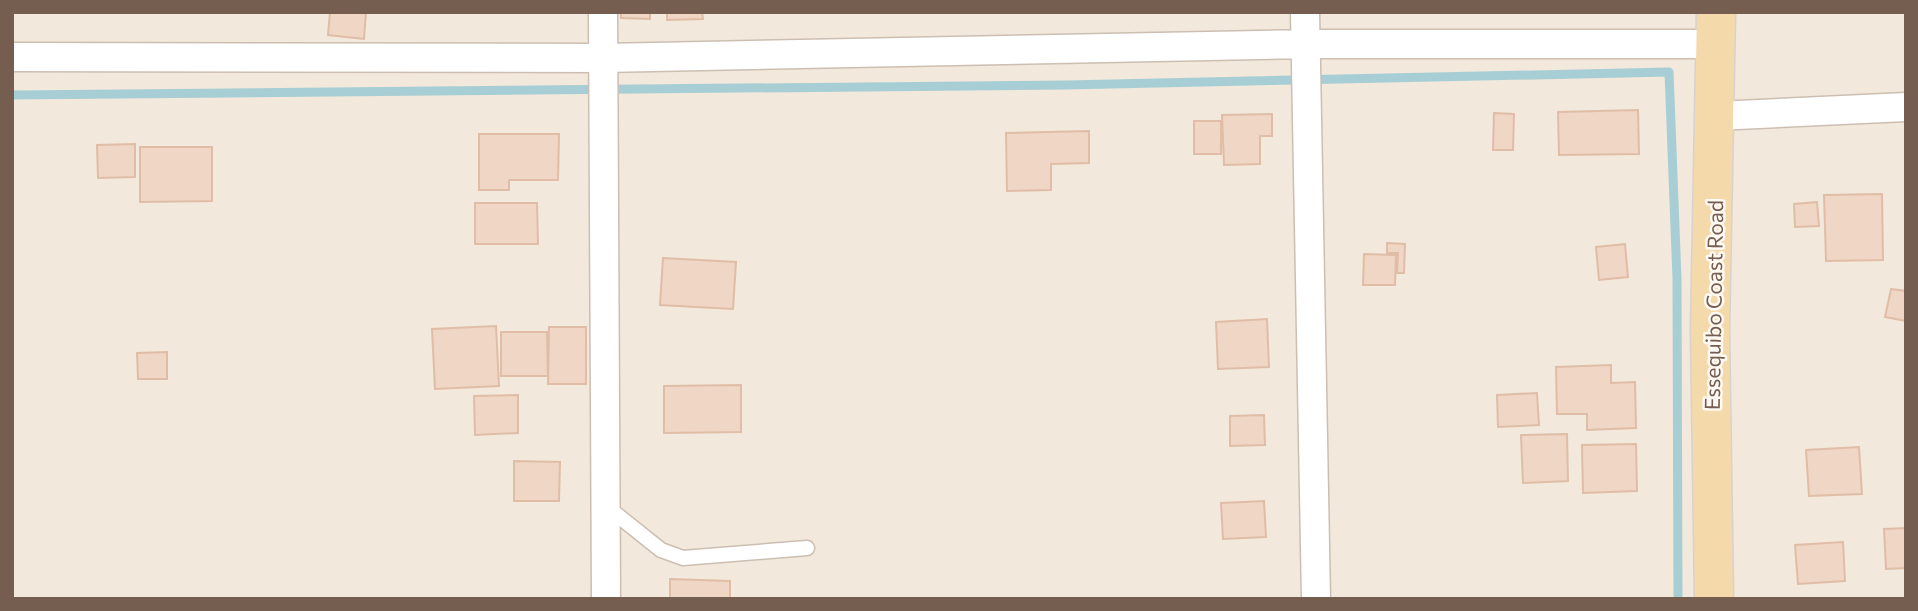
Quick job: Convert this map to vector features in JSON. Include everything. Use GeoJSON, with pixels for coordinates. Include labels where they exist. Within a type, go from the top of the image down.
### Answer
{"type":"FeatureCollection","features":[{"type":"Feature","properties":{"kind":"main road","name":"Essequibo Coast Road"},"geometry":{"type":"LineString","coordinates":[[1714,599],[1710,330],[1716,28]]}},
{"type":"Feature","properties":{"kind":"street"},"geometry":{"type":"LineString","coordinates":[[603,12],[606,599]]}},
{"type":"Feature","properties":{"kind":"street"},"geometry":{"type":"LineString","coordinates":[[1305,12],[1316,599]]}},
{"type":"Feature","properties":{"kind":"street"},"geometry":{"type":"LineString","coordinates":[[12,57],[603,58],[1305,44],[1716,28]]}},
{"type":"Feature","properties":{"kind":"street"},"geometry":{"type":"LineString","coordinates":[[1716,116],[1906,107]]}},
{"type":"Feature","properties":{"kind":"lane"},"geometry":{"type":"LineString","coordinates":[[605,505],[661,550],[682,558],[807,548]]}},
{"type":"Feature","properties":{"kind":"shaded area"},"geometry":{"type":"Polygon","coordinates":[[[12,12],[1906,12],[1906,599],[12,599],[12,12]]]}},
{"type":"Feature","properties":{"kind":"building"},"geometry":{"type":"Polygon","coordinates":[[[330,12],[366,12],[364,39],[328,35],[330,12]]]}},
{"type":"Feature","properties":{"kind":"building"},"geometry":{"type":"Polygon","coordinates":[[[621,12],[650,12],[650,19],[621,18],[621,12]]]}},
{"type":"Feature","properties":{"kind":"building"},"geometry":{"type":"Polygon","coordinates":[[[667,12],[702,12],[703,19],[667,20],[667,12]]]}},
{"type":"Feature","properties":{"kind":"building"},"geometry":{"type":"Polygon","coordinates":[[[1638,110],[1639,154],[1559,155],[1558,112],[1638,110]]]}},
{"type":"Feature","properties":{"kind":"building"},"geometry":{"type":"Polygon","coordinates":[[[1494,113],[1514,114],[1513,150],[1493,150],[1494,113]]]}},
{"type":"Feature","properties":{"kind":"building"},"geometry":{"type":"Polygon","coordinates":[[[1272,114],[1272,136],[1260,136],[1260,164],[1224,165],[1222,115],[1272,114]]]}},
{"type":"Feature","properties":{"kind":"building"},"geometry":{"type":"Polygon","coordinates":[[[1194,121],[1221,121],[1221,154],[1194,154],[1194,121]]]}},
{"type":"Feature","properties":{"kind":"building"},"geometry":{"type":"Polygon","coordinates":[[[1089,131],[1089,163],[1051,164],[1051,190],[1007,191],[1006,133],[1089,131]]]}},
{"type":"Feature","properties":{"kind":"building"},"geometry":{"type":"Polygon","coordinates":[[[479,134],[559,134],[558,180],[509,180],[509,190],[479,190],[479,134]]]}},
{"type":"Feature","properties":{"kind":"building"},"geometry":{"type":"Polygon","coordinates":[[[135,144],[135,177],[98,178],[97,145],[135,144]]]}},
{"type":"Feature","properties":{"kind":"building"},"geometry":{"type":"Polygon","coordinates":[[[140,147],[212,147],[212,201],[140,202],[140,147]]]}},
{"type":"Feature","properties":{"kind":"building"},"geometry":{"type":"Polygon","coordinates":[[[1882,194],[1883,260],[1826,261],[1824,195],[1882,194]]]}},
{"type":"Feature","properties":{"kind":"building"},"geometry":{"type":"Polygon","coordinates":[[[1817,202],[1819,226],[1795,227],[1794,204],[1817,202]]]}},
{"type":"Feature","properties":{"kind":"building"},"geometry":{"type":"Polygon","coordinates":[[[475,203],[537,203],[538,244],[475,244],[475,203]]]}},
{"type":"Feature","properties":{"kind":"building"},"geometry":{"type":"Polygon","coordinates":[[[1387,243],[1405,244],[1404,273],[1397,273],[1398,253],[1387,253],[1387,243]]]}},
{"type":"Feature","properties":{"kind":"building"},"geometry":{"type":"Polygon","coordinates":[[[1625,244],[1628,277],[1599,280],[1596,247],[1625,244]]]}},
{"type":"Feature","properties":{"kind":"building"},"geometry":{"type":"Polygon","coordinates":[[[1364,254],[1396,255],[1395,285],[1363,285],[1364,254]]]}},
{"type":"Feature","properties":{"kind":"building"},"geometry":{"type":"Polygon","coordinates":[[[663,258],[736,262],[733,309],[660,305],[663,258]]]}},
{"type":"Feature","properties":{"kind":"building"},"geometry":{"type":"Polygon","coordinates":[[[1891,289],[1906,291],[1906,321],[1885,317],[1891,289]]]}},
{"type":"Feature","properties":{"kind":"building"},"geometry":{"type":"Polygon","coordinates":[[[1267,319],[1269,367],[1218,369],[1216,322],[1267,319]]]}},
{"type":"Feature","properties":{"kind":"building"},"geometry":{"type":"Polygon","coordinates":[[[496,326],[499,386],[435,389],[432,329],[496,326]]]}},
{"type":"Feature","properties":{"kind":"building"},"geometry":{"type":"Polygon","coordinates":[[[549,327],[586,327],[586,384],[548,384],[549,327]]]}},
{"type":"Feature","properties":{"kind":"building"},"geometry":{"type":"Polygon","coordinates":[[[501,332],[547,332],[548,376],[501,376],[501,332]]]}},
{"type":"Feature","properties":{"kind":"building"},"geometry":{"type":"Polygon","coordinates":[[[167,352],[167,379],[138,379],[137,353],[167,352]]]}},
{"type":"Feature","properties":{"kind":"building"},"geometry":{"type":"Polygon","coordinates":[[[1611,365],[1611,383],[1635,382],[1636,428],[1587,430],[1587,414],[1557,414],[1556,367],[1611,365]]]}},
{"type":"Feature","properties":{"kind":"building"},"geometry":{"type":"Polygon","coordinates":[[[741,385],[741,432],[664,433],[664,386],[741,385]]]}},
{"type":"Feature","properties":{"kind":"building"},"geometry":{"type":"Polygon","coordinates":[[[1537,393],[1539,425],[1498,427],[1497,395],[1537,393]]]}},
{"type":"Feature","properties":{"kind":"building"},"geometry":{"type":"Polygon","coordinates":[[[518,395],[518,433],[475,435],[474,396],[518,395]]]}},
{"type":"Feature","properties":{"kind":"building"},"geometry":{"type":"Polygon","coordinates":[[[1264,415],[1265,445],[1230,446],[1230,416],[1264,415]]]}},
{"type":"Feature","properties":{"kind":"building"},"geometry":{"type":"Polygon","coordinates":[[[1567,434],[1568,481],[1523,483],[1521,435],[1567,434]]]}},
{"type":"Feature","properties":{"kind":"building"},"geometry":{"type":"Polygon","coordinates":[[[1636,444],[1637,491],[1583,493],[1582,445],[1636,444]]]}},
{"type":"Feature","properties":{"kind":"building"},"geometry":{"type":"Polygon","coordinates":[[[1859,447],[1862,494],[1809,496],[1806,450],[1859,447]]]}},
{"type":"Feature","properties":{"kind":"building"},"geometry":{"type":"Polygon","coordinates":[[[514,461],[560,462],[559,501],[514,501],[514,461]]]}},
{"type":"Feature","properties":{"kind":"building"},"geometry":{"type":"Polygon","coordinates":[[[1264,501],[1266,537],[1223,539],[1221,503],[1264,501]]]}},
{"type":"Feature","properties":{"kind":"building"},"geometry":{"type":"Polygon","coordinates":[[[1906,528],[1906,568],[1886,569],[1884,529],[1906,528]]]}},
{"type":"Feature","properties":{"kind":"building"},"geometry":{"type":"Polygon","coordinates":[[[1843,542],[1845,581],[1798,584],[1795,545],[1843,542]]]}},
{"type":"Feature","properties":{"kind":"building"},"geometry":{"type":"Polygon","coordinates":[[[670,579],[730,581],[730,599],[670,599],[670,579]]]}},
{"type":"Feature","properties":{"kind":"waterway"},"geometry":{"type":"LineString","coordinates":[[12,95],[1066,85],[1669,72],[1677,279],[1678,599]]}}]}
